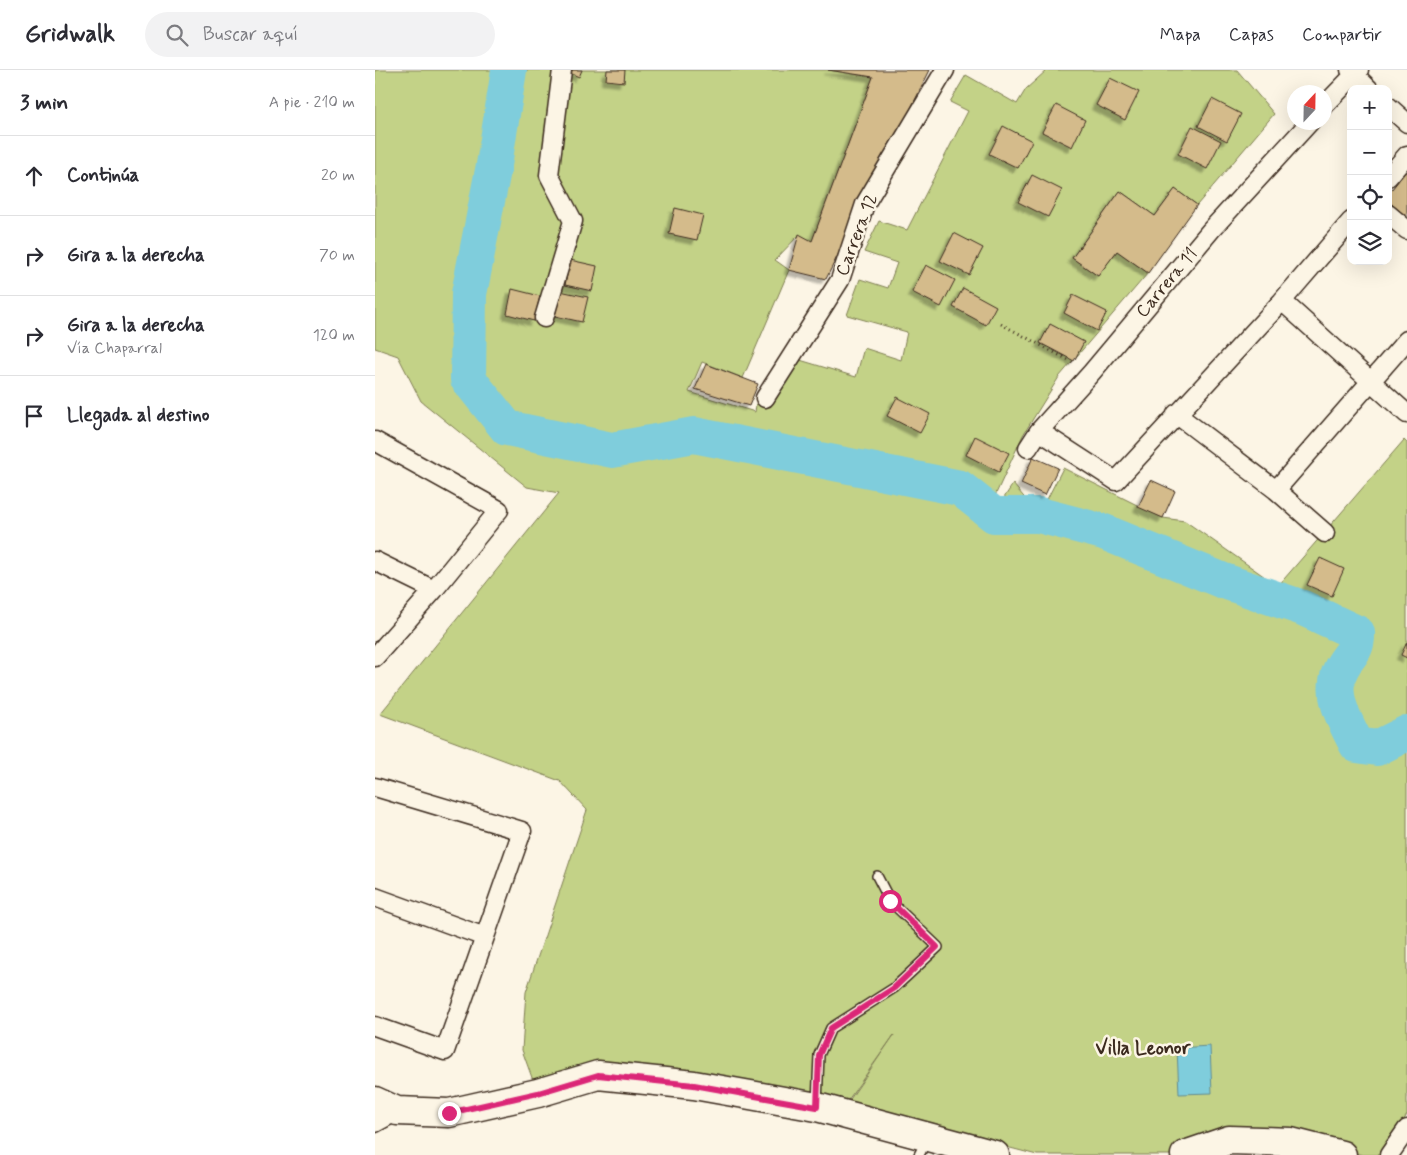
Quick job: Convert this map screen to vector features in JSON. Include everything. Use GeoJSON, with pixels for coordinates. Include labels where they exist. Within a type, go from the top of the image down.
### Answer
{"type":"FeatureCollection","features":[{"type":"Feature","properties":{"kind":"main road"},"geometry":{"type":"LineString","coordinates":[[382,1112],[449,1113],[538,1093],[598,1075],[694,1085],[817,1107],[923,1146],[995,1155]]}},
{"type":"Feature","properties":{"kind":"main road"},"geometry":{"type":"LineString","coordinates":[[1185,1155],[1229,1140],[1291,1142],[1342,1155]]}},
{"type":"Feature","properties":{"kind":"street"},"geometry":{"type":"LineString","coordinates":[[544,318],[573,221],[549,175],[563,70]]}},
{"type":"Feature","properties":{"kind":"street","name":"Carrera 12"},"geometry":{"type":"LineString","coordinates":[[765,398],[840,280],[865,204],[945,70]]}},
{"type":"Feature","properties":{"kind":"street"},"geometry":{"type":"LineString","coordinates":[[1332,98],[1354,72],[1365,85]]}},
{"type":"Feature","properties":{"kind":"street"},"geometry":{"type":"LineString","coordinates":[[1392,110],[1407,123]]}},
{"type":"Feature","properties":{"kind":"street","name":"Carrera 11"},"geometry":{"type":"LineString","coordinates":[[1028,448],[1039,431],[1092,372],[1211,230],[1303,130]]}},
{"type":"Feature","properties":{"kind":"street"},"geometry":{"type":"LineString","coordinates":[[1390,175],[1407,155]]}},
{"type":"Feature","properties":{"kind":"street"},"geometry":{"type":"LineString","coordinates":[[1392,217],[1407,230]]}},
{"type":"Feature","properties":{"kind":"street"},"geometry":{"type":"LineString","coordinates":[[1039,431],[1117,481],[1175,414],[1282,301],[1347,226]]}},
{"type":"Feature","properties":{"kind":"street"},"geometry":{"type":"LineString","coordinates":[[1282,301],[1407,414]]}},
{"type":"Feature","properties":{"kind":"street"},"geometry":{"type":"LineString","coordinates":[[1276,490],[1407,340]]}},
{"type":"Feature","properties":{"kind":"street"},"geometry":{"type":"LineString","coordinates":[[1175,414],[1276,490],[1325,533]]}},
{"type":"Feature","properties":{"kind":"street"},"geometry":{"type":"LineString","coordinates":[[375,441],[499,510],[434,590],[375,657]]}},
{"type":"Feature","properties":{"kind":"street"},"geometry":{"type":"LineString","coordinates":[[375,561],[434,590]]}},
{"type":"Feature","properties":{"kind":"street"},"geometry":{"type":"LineString","coordinates":[[375,787],[523,831],[445,1051],[375,1026]]}},
{"type":"Feature","properties":{"kind":"street"},"geometry":{"type":"LineString","coordinates":[[375,897],[485,937]]}},
{"type":"Feature","properties":{"kind":"street"},"geometry":{"type":"LineString","coordinates":[[1389,1155],[1407,1129]]}},
{"type":"Feature","properties":{"kind":"lane"},"geometry":{"type":"LineString","coordinates":[[817,1107],[819,1055],[831,1028],[894,988],[937,947],[890,901],[877,876]]}},
{"type":"Feature","properties":{"kind":"path"},"geometry":{"type":"LineString","coordinates":[[1001,324],[1092,372]]}},
{"type":"Feature","properties":{"kind":"green space"},"geometry":{"type":"Polygon","coordinates":[[[375,70],[828,70],[873,77],[812,241],[799,235],[775,260],[789,270],[743,378],[702,362],[689,392],[755,412],[757,398],[773,402],[790,357],[856,377],[864,348],[901,360],[907,332],[847,315],[860,279],[888,288],[897,263],[864,252],[879,221],[907,230],[968,111],[950,102],[966,75],[1017,104],[1026,89],[1047,70],[1237,70],[1274,114],[1197,205],[1175,189],[1155,216],[1120,191],[1072,258],[1098,276],[1117,251],[1148,273],[1059,377],[1023,435],[994,498],[1002,501],[1013,484],[1039,515],[1063,468],[1163,518],[1185,521],[1278,586],[1404,440],[1407,443],[1407,1115],[1380,1155],[1363,1155],[1293,1137],[1173,1155],[1037,1155],[846,1105],[894,1035],[846,1103],[774,1087],[535,1086],[522,1050],[526,992],[587,810],[560,781],[380,714],[559,493],[527,487],[421,401],[398,356],[375,348],[375,70]]]}},
{"type":"Feature","properties":{"kind":"water"},"geometry":{"type":"Polygon","coordinates":[[[1210,1046],[1212,1093],[1179,1094],[1177,1048],[1210,1046]]]}},
{"type":"Feature","properties":{"kind":"building"},"geometry":{"type":"Polygon","coordinates":[[[569,70],[582,70],[579,77],[568,72],[569,70]]]}},
{"type":"Feature","properties":{"kind":"building"},"geometry":{"type":"Polygon","coordinates":[[[607,70],[625,70],[624,82],[606,80],[607,70]]]}},
{"type":"Feature","properties":{"kind":"building"},"geometry":{"type":"Polygon","coordinates":[[[828,70],[930,70],[826,279],[789,270],[799,234],[812,241],[873,77],[828,70]]]}},
{"type":"Feature","properties":{"kind":"building"},"geometry":{"type":"Polygon","coordinates":[[[1110,78],[1139,92],[1125,120],[1096,105],[1110,78]]]}},
{"type":"Feature","properties":{"kind":"building"},"geometry":{"type":"Polygon","coordinates":[[[1212,99],[1241,114],[1227,141],[1198,126],[1212,99]]]}},
{"type":"Feature","properties":{"kind":"building"},"geometry":{"type":"Polygon","coordinates":[[[1056,105],[1085,120],[1072,147],[1042,132],[1056,105]]]}},
{"type":"Feature","properties":{"kind":"building"},"geometry":{"type":"Polygon","coordinates":[[[1003,126],[1032,141],[1018,168],[989,154],[1003,126]]]}},
{"type":"Feature","properties":{"kind":"building"},"geometry":{"type":"Polygon","coordinates":[[[1192,126],[1221,141],[1207,169],[1178,154],[1192,126]]]}},
{"type":"Feature","properties":{"kind":"building"},"geometry":{"type":"Polygon","coordinates":[[[1407,170],[1407,217],[1392,204],[1392,189],[1407,170]]]}},
{"type":"Feature","properties":{"kind":"building"},"geometry":{"type":"Polygon","coordinates":[[[1032,175],[1062,190],[1048,217],[1018,202],[1032,175]]]}},
{"type":"Feature","properties":{"kind":"building"},"geometry":{"type":"Polygon","coordinates":[[[1175,189],[1197,205],[1148,273],[1117,251],[1098,276],[1072,258],[1120,191],[1155,216],[1175,189]]]}},
{"type":"Feature","properties":{"kind":"building"},"geometry":{"type":"Polygon","coordinates":[[[675,208],[703,215],[697,240],[669,234],[675,208]]]}},
{"type":"Feature","properties":{"kind":"building"},"geometry":{"type":"Polygon","coordinates":[[[954,233],[983,248],[969,275],[940,261],[954,233]]]}},
{"type":"Feature","properties":{"kind":"building"},"geometry":{"type":"Polygon","coordinates":[[[570,260],[597,266],[592,291],[565,285],[570,260]]]}},
{"type":"Feature","properties":{"kind":"building"},"geometry":{"type":"Polygon","coordinates":[[[926,265],[955,280],[941,307],[912,292],[926,265]]]}},
{"type":"Feature","properties":{"kind":"building"},"geometry":{"type":"Polygon","coordinates":[[[963,288],[996,306],[986,325],[953,307],[963,288]]]}},
{"type":"Feature","properties":{"kind":"building"},"geometry":{"type":"Polygon","coordinates":[[[512,289],[540,296],[534,321],[507,314],[512,289]]]}},
{"type":"Feature","properties":{"kind":"building"},"geometry":{"type":"Polygon","coordinates":[[[560,291],[588,297],[582,322],[555,316],[560,291]]]}},
{"type":"Feature","properties":{"kind":"building"},"geometry":{"type":"Polygon","coordinates":[[[1073,295],[1107,312],[1097,331],[1064,313],[1073,295]]]}},
{"type":"Feature","properties":{"kind":"building"},"geometry":{"type":"Polygon","coordinates":[[[1050,324],[1084,342],[1074,361],[1040,343],[1050,324]]]}},
{"type":"Feature","properties":{"kind":"building"},"geometry":{"type":"Polygon","coordinates":[[[706,364],[758,384],[749,406],[695,389],[706,364]]]}},
{"type":"Feature","properties":{"kind":"building"},"geometry":{"type":"Polygon","coordinates":[[[897,397],[930,414],[920,433],[887,416],[897,397]]]}},
{"type":"Feature","properties":{"kind":"building"},"geometry":{"type":"Polygon","coordinates":[[[975,436],[1009,453],[999,472],[966,455],[975,436]]]}},
{"type":"Feature","properties":{"kind":"building"},"geometry":{"type":"Polygon","coordinates":[[[1033,457],[1058,468],[1045,495],[1021,484],[1033,457]]]}},
{"type":"Feature","properties":{"kind":"building"},"geometry":{"type":"Polygon","coordinates":[[[1151,480],[1175,491],[1163,518],[1138,507],[1151,480]]]}},
{"type":"Feature","properties":{"kind":"building"},"geometry":{"type":"Polygon","coordinates":[[[1320,558],[1344,569],[1332,596],[1307,585],[1320,558]]]}},
{"type":"Feature","properties":{"kind":"building"},"geometry":{"type":"Polygon","coordinates":[[[1407,642],[1407,658],[1401,655],[1407,642]]]}},
{"type":"Feature","properties":{"kind":"waterway"},"geometry":{"type":"LineString","coordinates":[[509,70],[494,165],[469,294],[468,379],[507,428],[612,450],[694,435],[960,488],[994,515],[1039,515],[1104,532],[1221,580],[1303,608],[1357,633],[1356,645],[1340,671],[1336,690],[1340,709],[1348,728],[1357,745],[1377,748],[1407,733]]}},
{"type":"Feature","properties":{"kind":"district","name":"Villa Leonor"},"geometry":{"type":"Point","coordinates":[1143,1048]}},
{"type":"Feature","properties":{"kind":"route"},"geometry":{"type":"LineString","coordinates":[[449,1113],[538,1093],[598,1075],[694,1085],[817,1107],[819,1055],[831,1028],[894,988],[937,947],[890,901]]}}]}
